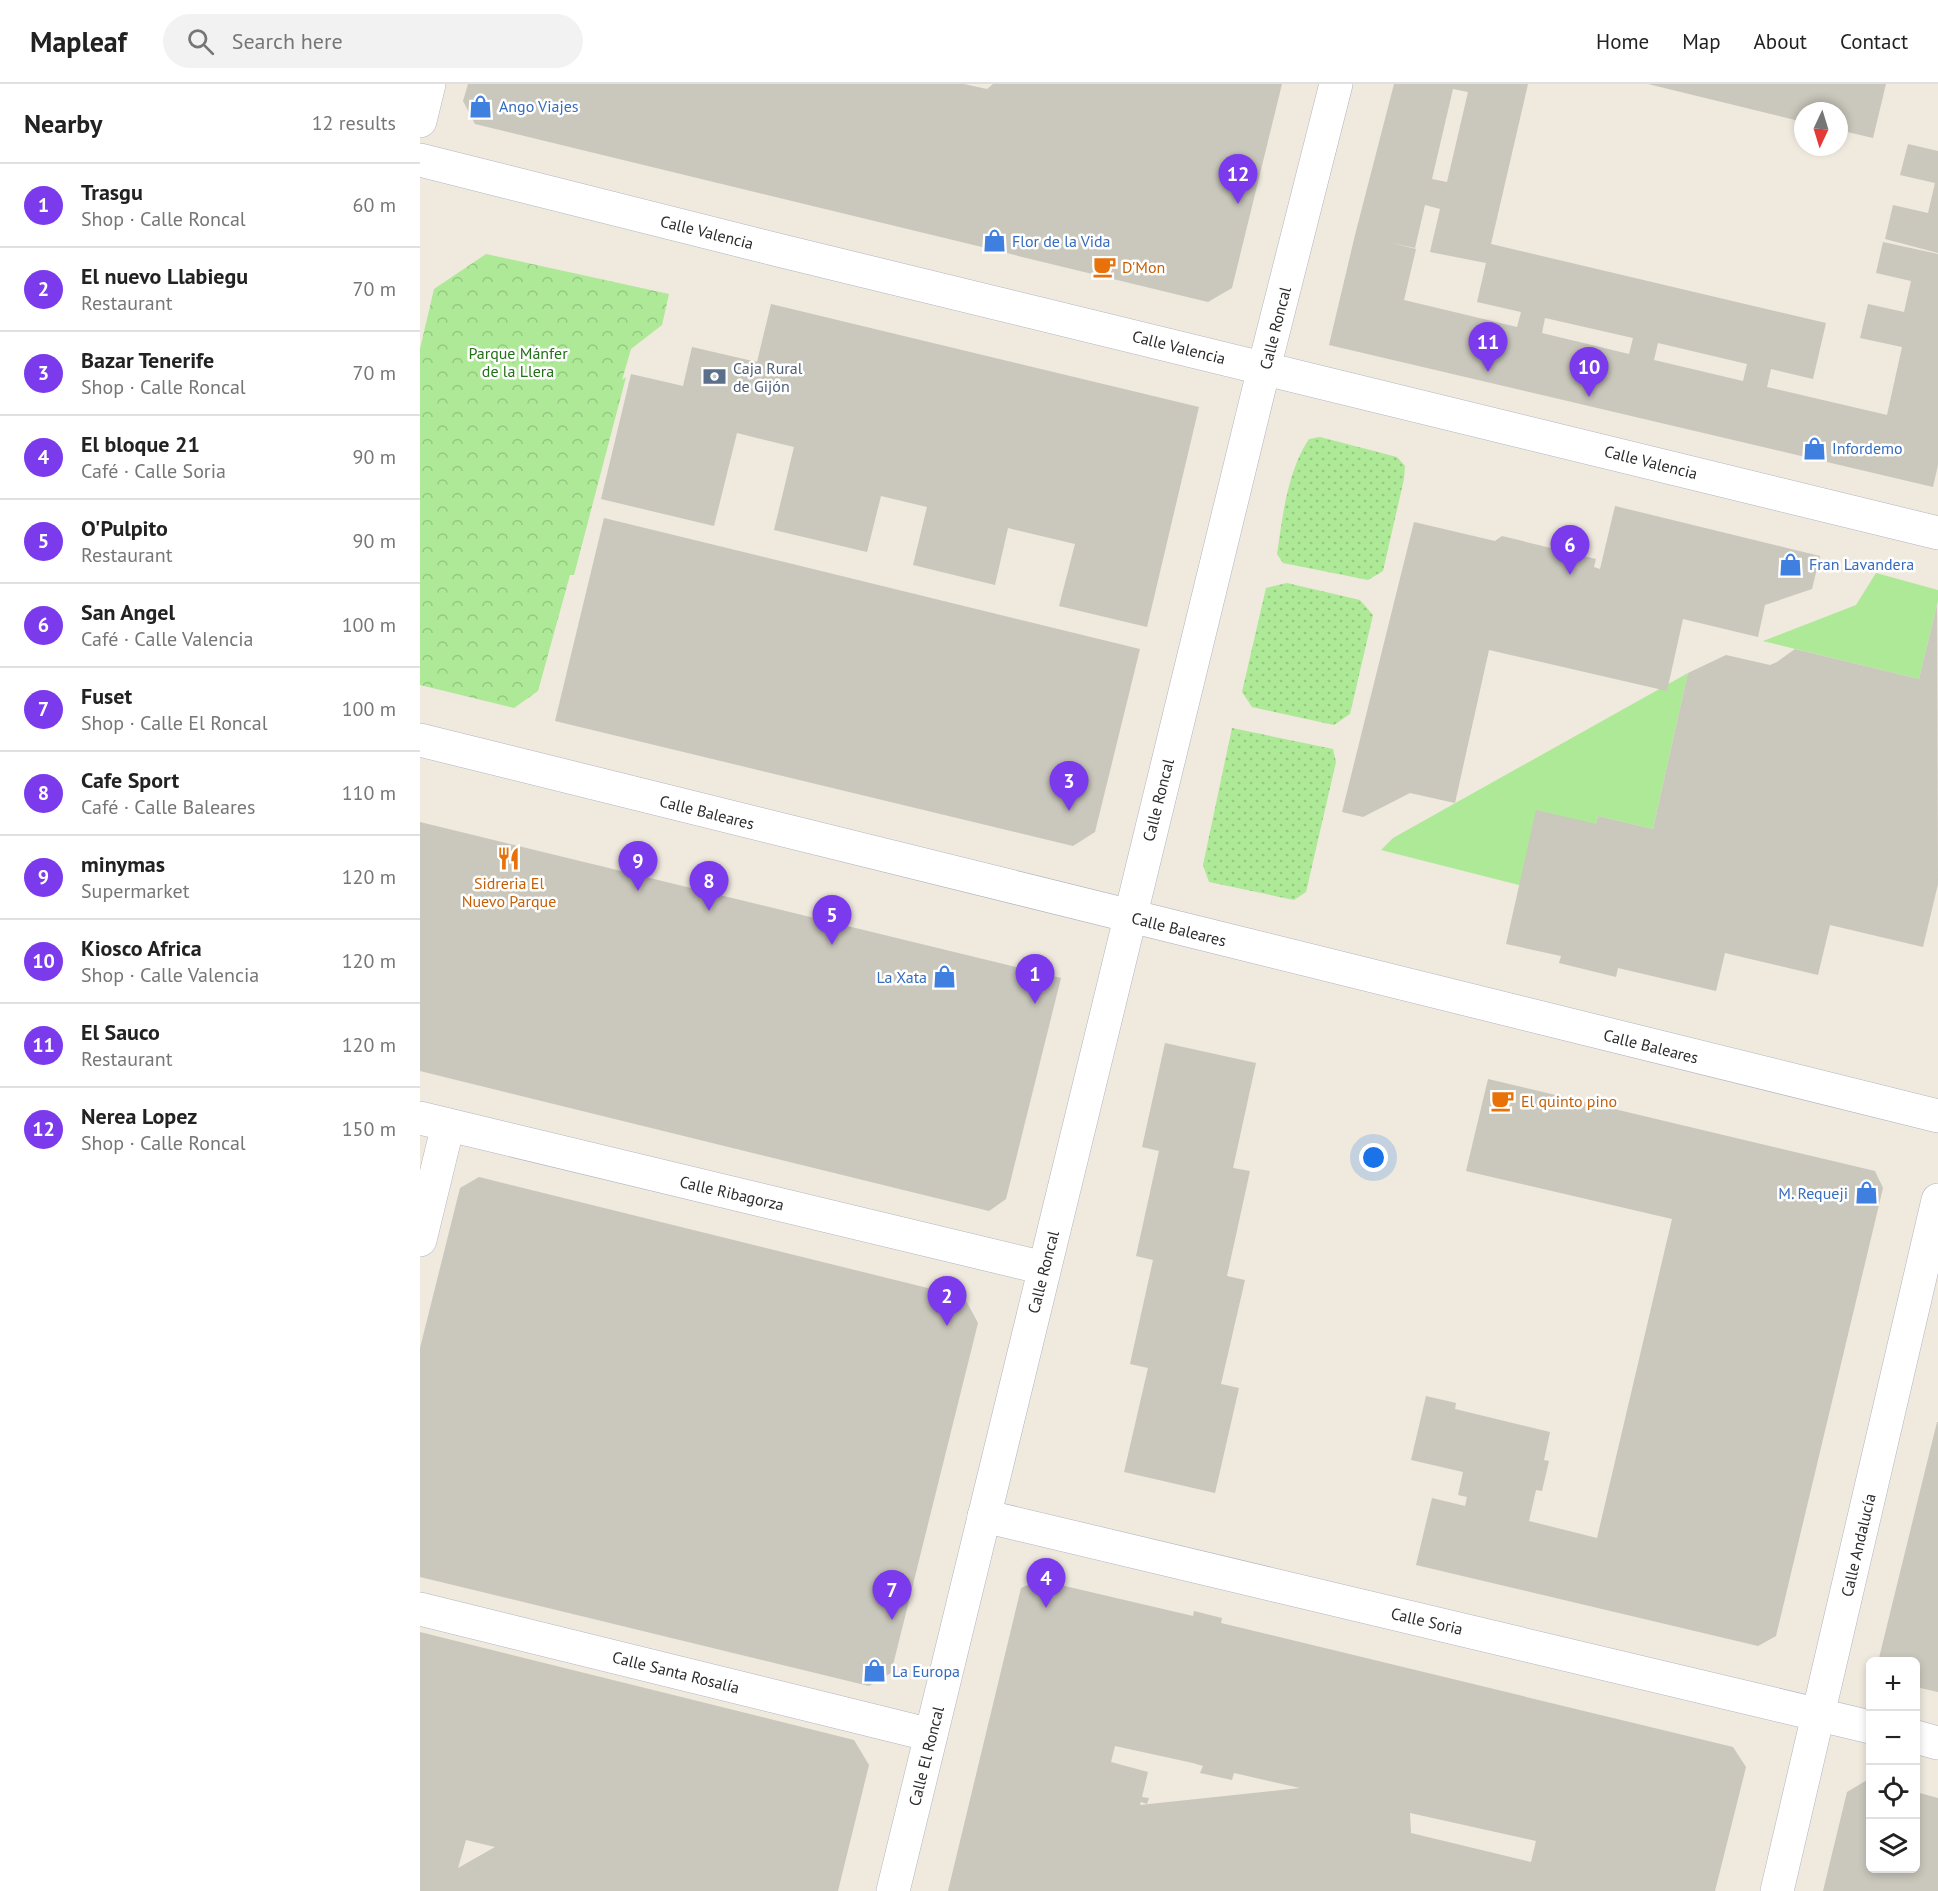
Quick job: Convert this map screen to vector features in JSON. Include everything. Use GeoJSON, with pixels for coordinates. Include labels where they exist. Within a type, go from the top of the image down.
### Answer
{"type":"FeatureCollection","features":[{"type":"Feature","properties":{"kind":"street"},"geometry":{"type":"LineString","coordinates":[[420,122],[429,84]]}},
{"type":"Feature","properties":{"kind":"street","name":"Calle Roncal"},"geometry":{"type":"LineString","coordinates":[[984,1516],[1264,368],[1336,84]]}},
{"type":"Feature","properties":{"kind":"street","name":"Calle Valencia"},"geometry":{"type":"LineString","coordinates":[[420,160],[778,250],[1938,533]]}},
{"type":"Feature","properties":{"kind":"street","name":"Calle Baleares"},"geometry":{"type":"LineString","coordinates":[[420,740],[1938,1116]]}},
{"type":"Feature","properties":{"kind":"street"},"geometry":{"type":"LineString","coordinates":[[420,1240],[434,1122]]}},
{"type":"Feature","properties":{"kind":"street","name":"Calle Ribagorza"},"geometry":{"type":"LineString","coordinates":[[434,1122],[1044,1268]]}},
{"type":"Feature","properties":{"kind":"street","name":"Calle Andalucía"},"geometry":{"type":"LineString","coordinates":[[1777,1891],[1938,1200]]}},
{"type":"Feature","properties":{"kind":"street","name":"Calle Soria"},"geometry":{"type":"LineString","coordinates":[[984,1516],[1866,1725]]}},
{"type":"Feature","properties":{"kind":"street","name":"Calle El Roncal"},"geometry":{"type":"LineString","coordinates":[[893,1891],[984,1516]]}},
{"type":"Feature","properties":{"kind":"street","name":"Calle Santa Rosalía"},"geometry":{"type":"LineString","coordinates":[[420,1609],[931,1735]]}},
{"type":"Feature","properties":{"kind":"street"},"geometry":{"type":"LineString","coordinates":[[1920,1738],[1938,1743]]}},
{"type":"Feature","properties":{"kind":"green space","name":"Parque Mánfer de la Llera"},"geometry":{"type":"Polygon","coordinates":[[[486,254],[669,294],[662,325],[631,349],[622,380],[626,377],[574,575],[570,575],[538,691],[514,708],[420,685],[420,349],[434,289],[486,254]]]}},
{"type":"Feature","properties":{"kind":"green space"},"geometry":{"type":"Polygon","coordinates":[[[1320,437],[1397,457],[1405,466],[1383,571],[1368,580],[1283,563],[1277,554],[1287,494],[1296,465],[1309,439],[1320,437]]]}},
{"type":"Feature","properties":{"kind":"green space"},"geometry":{"type":"Polygon","coordinates":[[[1876,573],[1938,590],[1938,601],[1919,679],[1763,641],[1856,605],[1876,573]]]}},
{"type":"Feature","properties":{"kind":"green space"},"geometry":{"type":"Polygon","coordinates":[[[1287,583],[1360,600],[1373,615],[1350,714],[1334,725],[1252,707],[1242,692],[1266,588],[1287,583]]]}},
{"type":"Feature","properties":{"kind":"green space"},"geometry":{"type":"Polygon","coordinates":[[[1688,673],[1653,829],[1598,816],[1596,824],[1519,885],[1381,850],[1393,838],[1688,673]]]}},
{"type":"Feature","properties":{"kind":"green space"},"geometry":{"type":"Polygon","coordinates":[[[1232,728],[1333,749],[1336,762],[1306,892],[1294,900],[1209,882],[1203,865],[1232,728]]]}},
{"type":"Feature","properties":{"kind":"building"},"geometry":{"type":"Polygon","coordinates":[[[468,84],[964,84],[987,89],[993,84],[1282,84],[1232,288],[1208,302],[475,124],[463,101],[468,84]]]}},
{"type":"Feature","properties":{"kind":"building"},"geometry":{"type":"Polygon","coordinates":[[[1394,84],[1528,84],[1491,244],[1826,323],[1813,379],[1771,369],[1767,387],[1887,415],[1902,347],[1860,338],[1868,304],[1904,312],[1911,281],[1876,273],[1883,242],[1938,254],[1938,465],[1933,487],[1329,345],[1394,84]],[[1453,89],[1432,179],[1447,182],[1468,92],[1453,89]],[[1425,205],[1415,248],[1392,243],[1416,249],[1404,300],[1517,327],[1521,312],[1477,302],[1486,263],[1430,252],[1440,209],[1425,205]],[[1545,318],[1542,333],[1629,354],[1633,338],[1545,318]],[[1658,343],[1654,360],[1743,381],[1747,364],[1658,343]]]}},
{"type":"Feature","properties":{"kind":"building"},"geometry":{"type":"Polygon","coordinates":[[[1648,84],[1886,84],[1873,138],[1848,132],[1848,102],[1794,102],[1794,120],[1648,84]]]}},
{"type":"Feature","properties":{"kind":"building"},"geometry":{"type":"Polygon","coordinates":[[[1908,144],[1938,151],[1938,253],[1885,239],[1893,205],[1928,213],[1935,183],[1900,175],[1908,144]]]}},
{"type":"Feature","properties":{"kind":"building"},"geometry":{"type":"Polygon","coordinates":[[[771,304],[1199,407],[1147,627],[1059,606],[1075,544],[1008,528],[995,585],[913,565],[927,507],[881,496],[867,552],[774,530],[794,447],[737,433],[714,526],[601,499],[631,374],[683,386],[692,347],[757,362],[771,304]]]}},
{"type":"Feature","properties":{"kind":"building"},"geometry":{"type":"Polygon","coordinates":[[[1615,506],[1820,556],[1812,589],[1765,605],[1758,637],[1683,619],[1667,691],[1489,650],[1455,803],[1410,793],[1363,817],[1342,812],[1414,522],[1495,541],[1502,536],[1596,559],[1594,567],[1600,569],[1615,506]]]}},
{"type":"Feature","properties":{"kind":"building"},"geometry":{"type":"Polygon","coordinates":[[[604,518],[1140,649],[1095,832],[1073,846],[555,721],[604,518]]]}},
{"type":"Feature","properties":{"kind":"building"},"geometry":{"type":"Polygon","coordinates":[[[1937,605],[1938,884],[1923,947],[1830,925],[1818,975],[1725,953],[1716,991],[1618,968],[1616,977],[1559,963],[1561,956],[1506,944],[1536,810],[1596,824],[1598,816],[1653,829],[1688,673],[1726,655],[1770,665],[1795,649],[1919,679],[1937,605]]]}},
{"type":"Feature","properties":{"kind":"building"},"geometry":{"type":"Polygon","coordinates":[[[420,822],[1061,978],[1006,1199],[989,1211],[420,1071],[420,822]]]}},
{"type":"Feature","properties":{"kind":"building"},"geometry":{"type":"Polygon","coordinates":[[[1165,1043],[1256,1063],[1233,1168],[1250,1171],[1227,1276],[1245,1280],[1221,1384],[1239,1388],[1215,1493],[1124,1472],[1148,1368],[1130,1364],[1153,1260],[1136,1256],[1159,1151],[1142,1147],[1165,1043]]]}},
{"type":"Feature","properties":{"kind":"building"},"geometry":{"type":"Polygon","coordinates":[[[1488,1079],[1875,1171],[1883,1188],[1776,1636],[1758,1646],[1416,1565],[1432,1498],[1465,1506],[1467,1497],[1458,1495],[1463,1472],[1411,1460],[1426,1396],[1456,1403],[1455,1409],[1550,1432],[1544,1460],[1549,1461],[1542,1491],[1536,1490],[1529,1521],[1597,1538],[1672,1219],[1466,1171],[1488,1079]]]}},
{"type":"Feature","properties":{"kind":"building"},"geometry":{"type":"Polygon","coordinates":[[[479,1177],[964,1297],[978,1323],[891,1673],[869,1686],[420,1577],[420,1348],[460,1188],[479,1177]]]}},
{"type":"Feature","properties":{"kind":"building"},"geometry":{"type":"Polygon","coordinates":[[[1938,1422],[1938,1692],[1920,1688],[1920,1657],[1879,1657],[1938,1422]]]}},
{"type":"Feature","properties":{"kind":"building"},"geometry":{"type":"Polygon","coordinates":[[[1039,1580],[1193,1616],[1194,1611],[1222,1618],[1221,1623],[1733,1747],[1746,1767],[1715,1891],[948,1891],[1021,1588],[1039,1580]],[[1115,1746],[1111,1762],[1148,1772],[1142,1797],[1149,1798],[1147,1804],[1141,1802],[1140,1805],[1300,1788],[1234,1773],[1232,1780],[1200,1773],[1203,1766],[1115,1746]],[[1410,1813],[1411,1833],[1531,1862],[1536,1841],[1410,1813]]]}},
{"type":"Feature","properties":{"kind":"building"},"geometry":{"type":"Polygon","coordinates":[[[420,1632],[854,1740],[869,1765],[838,1891],[420,1891],[420,1632]],[[466,1840],[458,1868],[495,1847],[466,1840]]]}},
{"type":"Feature","properties":{"kind":"building"},"geometry":{"type":"Polygon","coordinates":[[[1866,1781],[1866,1873],[1920,1873],[1920,1793],[1938,1798],[1938,1891],[1823,1891],[1847,1792],[1866,1781]]]}},
{"type":"Feature","properties":{"kind":"place","name":"Ango Viajes"},"geometry":{"type":"Point","coordinates":[481,106]}},
{"type":"Feature","properties":{"kind":"place","name":"Nerea Lopez"},"geometry":{"type":"Point","coordinates":[1238,204]}},
{"type":"Feature","properties":{"kind":"place","name":"Flor de la Vida"},"geometry":{"type":"Point","coordinates":[994,241]}},
{"type":"Feature","properties":{"kind":"place","name":"D'Mon"},"geometry":{"type":"Point","coordinates":[1104,267]}},
{"type":"Feature","properties":{"kind":"place","name":"El Sauco"},"geometry":{"type":"Point","coordinates":[1488,372]}},
{"type":"Feature","properties":{"kind":"place","name":"Caja Rural de Gijón"},"geometry":{"type":"Point","coordinates":[715,377]}},
{"type":"Feature","properties":{"kind":"place","name":"Kiosco Africa"},"geometry":{"type":"Point","coordinates":[1589,397]}},
{"type":"Feature","properties":{"kind":"place","name":"Infordemo"},"geometry":{"type":"Point","coordinates":[1814,448]}},
{"type":"Feature","properties":{"kind":"place","name":"Fran Lavandera"},"geometry":{"type":"Point","coordinates":[1791,564]}},
{"type":"Feature","properties":{"kind":"place","name":"San Angel"},"geometry":{"type":"Point","coordinates":[1570,575]}},
{"type":"Feature","properties":{"kind":"place","name":"Bazar Tenerife"},"geometry":{"type":"Point","coordinates":[1069,811]}},
{"type":"Feature","properties":{"kind":"place","name":"Sidreria El Nuevo Parque"},"geometry":{"type":"Point","coordinates":[509,858]}},
{"type":"Feature","properties":{"kind":"place","name":"minymas"},"geometry":{"type":"Point","coordinates":[638,891]}},
{"type":"Feature","properties":{"kind":"place","name":"Cafe Sport"},"geometry":{"type":"Point","coordinates":[709,911]}},
{"type":"Feature","properties":{"kind":"place","name":"O'Pulpito"},"geometry":{"type":"Point","coordinates":[832,945]}},
{"type":"Feature","properties":{"kind":"place","name":"La Xata"},"geometry":{"type":"Point","coordinates":[945,977]}},
{"type":"Feature","properties":{"kind":"place","name":"Trasgu"},"geometry":{"type":"Point","coordinates":[1035,1004]}},
{"type":"Feature","properties":{"kind":"place","name":"El quinto pino"},"geometry":{"type":"Point","coordinates":[1503,1101]}},
{"type":"Feature","properties":{"kind":"place","name":"M. Requeji"},"geometry":{"type":"Point","coordinates":[1866,1193]}},
{"type":"Feature","properties":{"kind":"place","name":"El nuevo Llabiegu"},"geometry":{"type":"Point","coordinates":[947,1326]}},
{"type":"Feature","properties":{"kind":"place","name":"El bloque 21"},"geometry":{"type":"Point","coordinates":[1046,1608]}},
{"type":"Feature","properties":{"kind":"place","name":"Fuset"},"geometry":{"type":"Point","coordinates":[892,1620]}},
{"type":"Feature","properties":{"kind":"place","name":"La Europa"},"geometry":{"type":"Point","coordinates":[874,1671]}}]}
